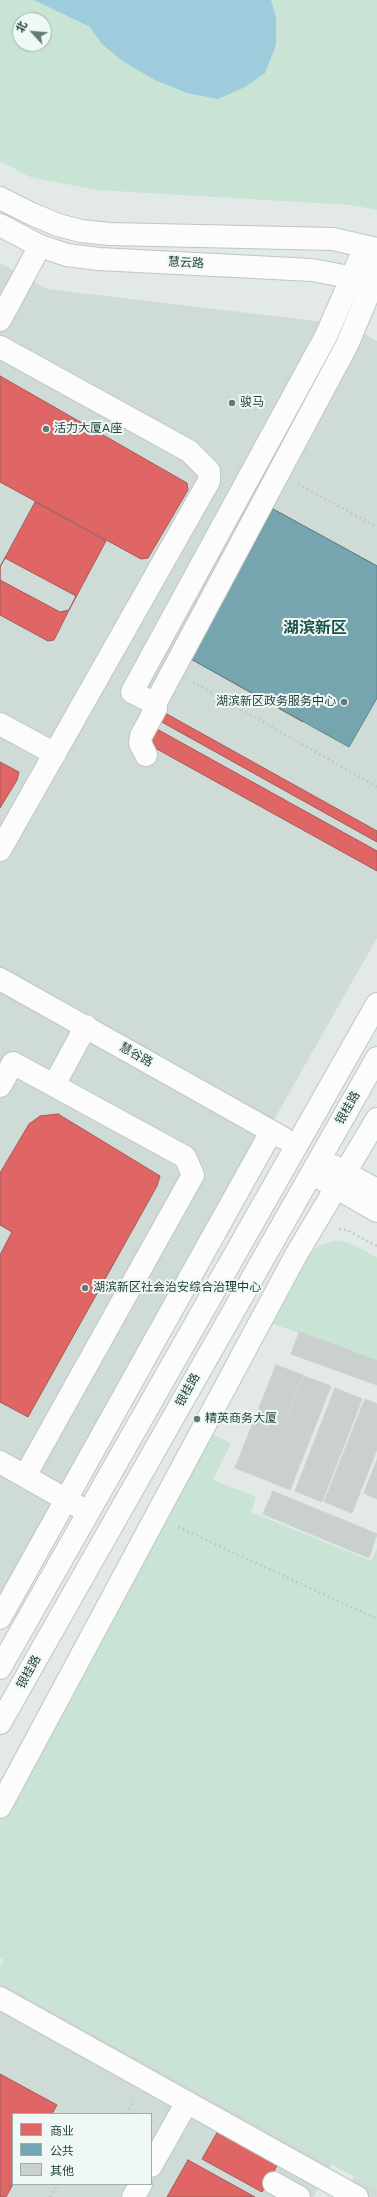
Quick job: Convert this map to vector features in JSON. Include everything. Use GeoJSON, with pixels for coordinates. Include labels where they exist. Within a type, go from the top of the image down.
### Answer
{"type":"FeatureCollection","features":[{"type":"Feature","properties":{"kind":"street"},"geometry":{"type":"LineString","coordinates":[[0,198],[39,217],[81,231],[110,234],[333,239],[371,248]]}},
{"type":"Feature","properties":{"kind":"street","name":"慧云路"},"geometry":{"type":"LineString","coordinates":[[0,225],[40,246],[67,255],[99,259],[304,269],[352,276],[375,283]]}},
{"type":"Feature","properties":{"kind":"street"},"geometry":{"type":"LineString","coordinates":[[0,320],[40,246]]}},
{"type":"Feature","properties":{"kind":"street"},"geometry":{"type":"LineString","coordinates":[[155,704],[132,692],[326,336],[352,276],[371,248]]}},
{"type":"Feature","properties":{"kind":"street"},"geometry":{"type":"LineString","coordinates":[[146,755],[140,743],[141,736],[156,708],[155,704],[348,345],[375,283],[371,248]]}},
{"type":"Feature","properties":{"kind":"street"},"geometry":{"type":"LineString","coordinates":[[0,347],[189,451],[209,471],[209,481],[0,850]]}},
{"type":"Feature","properties":{"kind":"street"},"geometry":{"type":"LineString","coordinates":[[0,724],[55,754]]}},
{"type":"Feature","properties":{"kind":"street","name":"慧谷路"},"geometry":{"type":"LineString","coordinates":[[0,979],[86,1026],[271,1132],[293,1153],[340,1180],[377,1211]]}},
{"type":"Feature","properties":{"kind":"street"},"geometry":{"type":"LineString","coordinates":[[0,1668],[377,1004]]}},
{"type":"Feature","properties":{"kind":"street"},"geometry":{"type":"LineString","coordinates":[[54,1085],[86,1026]]}},
{"type":"Feature","properties":{"kind":"street","name":"银桂路"},"geometry":{"type":"LineString","coordinates":[[0,1723],[377,1058]]}},
{"type":"Feature","properties":{"kind":"street"},"geometry":{"type":"LineString","coordinates":[[2,1076],[13,1063],[185,1156],[193,1174],[25,1476]]}},
{"type":"Feature","properties":{"kind":"street"},"geometry":{"type":"LineString","coordinates":[[0,1807],[135,1554],[157,1517],[296,1255],[377,1119]]}},
{"type":"Feature","properties":{"kind":"street"},"geometry":{"type":"LineString","coordinates":[[0,1618],[271,1132]]}},
{"type":"Feature","properties":{"kind":"street","name":"慧谷路"},"geometry":{"type":"LineString","coordinates":[[340,1180],[377,1190]]}},
{"type":"Feature","properties":{"kind":"street"},"geometry":{"type":"LineString","coordinates":[[0,1462],[88,1512]]}},
{"type":"Feature","properties":{"kind":"street"},"geometry":{"type":"LineString","coordinates":[[0,1998],[187,2102],[329,2190],[357,2197]]}},
{"type":"Feature","properties":{"kind":"street"},"geometry":{"type":"LineString","coordinates":[[152,2164],[187,2102]]}},
{"type":"Feature","properties":{"kind":"street"},"geometry":{"type":"LineString","coordinates":[[274,2183],[299,2197]]}},
{"type":"Feature","properties":{"kind":"street"},"geometry":{"type":"LineString","coordinates":[[133,2197],[140,2185]]}},
{"type":"Feature","properties":{"kind":"path"},"geometry":{"type":"LineString","coordinates":[[279,473],[377,527]]}},
{"type":"Feature","properties":{"kind":"path"},"geometry":{"type":"LineString","coordinates":[[173,670],[377,787]]}},
{"type":"Feature","properties":{"kind":"path"},"geometry":{"type":"LineString","coordinates":[[157,1517],[377,1619]]}},
{"type":"Feature","properties":{"kind":"path"},"geometry":{"type":"LineString","coordinates":[[50,2197],[57,2185]]}},
{"type":"Feature","properties":{"kind":"shaded area"},"geometry":{"type":"Polygon","coordinates":[[[0,263],[47,289],[349,325],[377,341],[377,938],[0,1603],[0,263]]]}},
{"type":"Feature","properties":{"kind":"shaded area"},"geometry":{"type":"Polygon","coordinates":[[[0,1982],[332,2164],[313,2197],[0,2197],[0,1982]]]}},
{"type":"Feature","properties":{"kind":"shaded area"},"geometry":{"type":"Polygon","coordinates":[[[354,2177],[377,2189],[377,2197],[342,2197],[354,2177]]]}},
{"type":"Feature","properties":{"kind":"green space"},"geometry":{"type":"Polygon","coordinates":[[[0,0],[377,0],[377,210],[351,205],[97,190],[30,177],[0,161],[0,0]]]}},
{"type":"Feature","properties":{"kind":"green space"},"geometry":{"type":"Polygon","coordinates":[[[339,1240],[356,1246],[377,1258],[377,1359],[270,1323],[305,1259],[319,1245],[339,1240]]]}},
{"type":"Feature","properties":{"kind":"green space"},"geometry":{"type":"Polygon","coordinates":[[[212,1434],[231,1443],[213,1480],[256,1497],[251,1512],[371,1561],[377,1548],[377,2189],[0,1982],[0,1967],[4,1960],[0,1958],[0,1818],[212,1434]]]}},
{"type":"Feature","properties":{"kind":"water"},"geometry":{"type":"Polygon","coordinates":[[[34,0],[271,0],[276,18],[276,45],[265,73],[245,87],[218,99],[187,93],[155,80],[124,62],[102,44],[90,27],[34,0]]]}},
{"type":"Feature","properties":{"kind":"building: 商业","name":"活力大厦A座"},"geometry":{"type":"Polygon","coordinates":[[[0,376],[187,483],[188,490],[148,558],[141,559],[0,482],[0,376]]]}},
{"type":"Feature","properties":{"kind":"building: 商业"},"geometry":{"type":"Polygon","coordinates":[[[35,502],[106,541],[69,610],[60,612],[0,580],[0,567],[35,502]]]}},
{"type":"Feature","properties":{"kind":"building: 商业"},"geometry":{"type":"Polygon","coordinates":[[[273,509],[377,566],[377,589],[303,722],[191,659],[273,509]]]}},
{"type":"Feature","properties":{"kind":"building: 商业"},"geometry":{"type":"Polygon","coordinates":[[[5,558],[76,596],[54,640],[48,641],[0,615],[0,567],[5,558]]]}},
{"type":"Feature","properties":{"kind":"building: 商业"},"geometry":{"type":"Polygon","coordinates":[[[165,713],[377,831],[377,842],[160,721],[165,713]]]}},
{"type":"Feature","properties":{"kind":"building: 商业"},"geometry":{"type":"Polygon","coordinates":[[[155,728],[377,851],[377,871],[146,743],[155,728]]]}},
{"type":"Feature","properties":{"kind":"building: 商业"},"geometry":{"type":"Polygon","coordinates":[[[0,762],[19,772],[17,780],[0,808],[0,762]]]}},
{"type":"Feature","properties":{"kind":"building: 商业"},"geometry":{"type":"Polygon","coordinates":[[[58,1114],[160,1176],[157,1186],[28,1417],[0,1402],[0,1255],[12,1232],[0,1225],[0,1173],[29,1124],[40,1116],[58,1114]]]}},
{"type":"Feature","properties":{"kind":"building: 商业"},"geometry":{"type":"Polygon","coordinates":[[[0,2074],[57,2105],[53,2113],[12,2113],[12,2185],[6,2197],[0,2197],[0,2074]]]}},
{"type":"Feature","properties":{"kind":"building: 商业"},"geometry":{"type":"Polygon","coordinates":[[[218,2131],[278,2164],[262,2192],[202,2159],[218,2131]]]}},
{"type":"Feature","properties":{"kind":"building: 商业"},"geometry":{"type":"Polygon","coordinates":[[[188,2160],[255,2197],[167,2197],[188,2160]]]}},
{"type":"Feature","properties":{"kind":"building: 公共"},"geometry":{"type":"Polygon","coordinates":[[[273,509],[377,566],[377,698],[349,747],[191,659],[273,509]]]}},
{"type":"Feature","properties":{"kind":"building: 其他"},"geometry":{"type":"Polygon","coordinates":[[[299,1332],[377,1360],[377,1385],[291,1354],[299,1332]]]}},
{"type":"Feature","properties":{"kind":"building: 其他"},"geometry":{"type":"Polygon","coordinates":[[[276,1365],[303,1375],[263,1479],[235,1468],[276,1365]]]}},
{"type":"Feature","properties":{"kind":"building: 其他"},"geometry":{"type":"Polygon","coordinates":[[[304,1376],[331,1386],[290,1490],[263,1479],[304,1376]]]}},
{"type":"Feature","properties":{"kind":"building: 其他"},"geometry":{"type":"Polygon","coordinates":[[[335,1388],[362,1399],[322,1502],[295,1491],[335,1388]]]}},
{"type":"Feature","properties":{"kind":"building: 其他"},"geometry":{"type":"Polygon","coordinates":[[[365,1399],[377,1404],[377,1449],[352,1513],[324,1502],[365,1399]]]}},
{"type":"Feature","properties":{"kind":"building: 其他"},"geometry":{"type":"Polygon","coordinates":[[[377,1460],[377,1499],[364,1493],[377,1460]]]}},
{"type":"Feature","properties":{"kind":"building: 其他"},"geometry":{"type":"Polygon","coordinates":[[[273,1491],[377,1534],[369,1558],[263,1514],[273,1491]]]}},
{"type":"Feature","properties":{"kind":"place","name":"骏马"},"geometry":{"type":"Point","coordinates":[232,403]}},
{"type":"Feature","properties":{"kind":"place","name":"活力大厦A座"},"geometry":{"type":"Point","coordinates":[46,429]}},
{"type":"Feature","properties":{"kind":"place","name":"湖滨新区政务服务中心"},"geometry":{"type":"Point","coordinates":[344,702]}},
{"type":"Feature","properties":{"kind":"place","name":"湖滨新区社会治安综合治理中心"},"geometry":{"type":"Point","coordinates":[85,1288]}},
{"type":"Feature","properties":{"kind":"place","name":"精英商务大厦"},"geometry":{"type":"Point","coordinates":[197,1419]}},
{"type":"Feature","properties":{"kind":"district","name":"湖滨新区"},"geometry":{"type":"Point","coordinates":[315,628]}}]}
